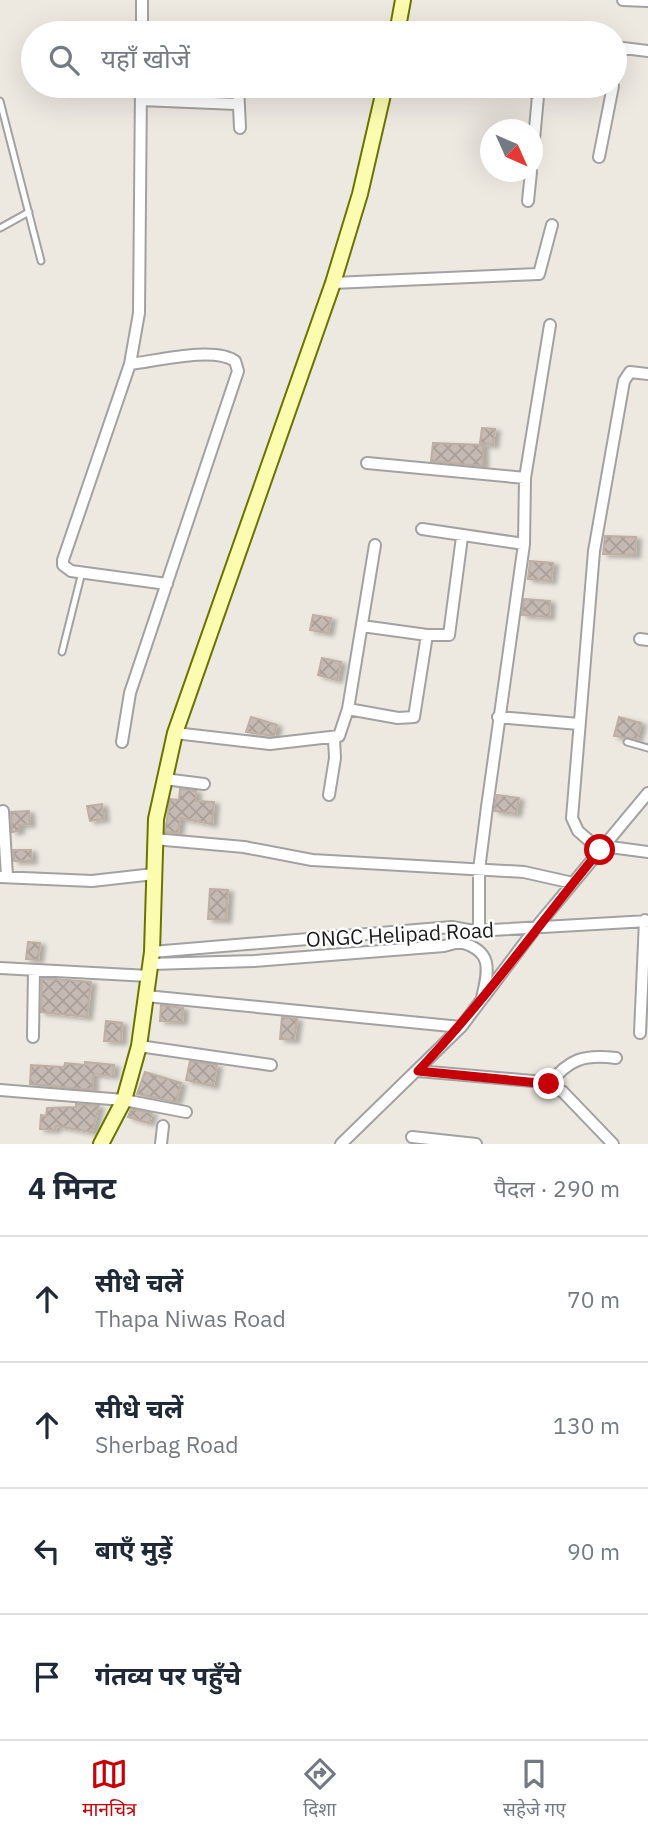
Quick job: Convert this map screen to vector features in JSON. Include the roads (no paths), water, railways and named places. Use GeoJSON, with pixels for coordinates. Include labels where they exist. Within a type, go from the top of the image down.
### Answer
{"type":"FeatureCollection","features":[{"type":"Feature","properties":{"kind":"street"},"geometry":{"type":"LineString","coordinates":[[142,0],[142,21]]}},
{"type":"Feature","properties":{"kind":"street"},"geometry":{"type":"LineString","coordinates":[[399,21],[403,0]]}},
{"type":"Feature","properties":{"kind":"street"},"geometry":{"type":"LineString","coordinates":[[623,0],[648,1]]}},
{"type":"Feature","properties":{"kind":"street"},"geometry":{"type":"LineString","coordinates":[[627,48],[648,51]]}},
{"type":"Feature","properties":{"kind":"street"},"geometry":{"type":"LineString","coordinates":[[237,98],[240,128]]}},
{"type":"Feature","properties":{"kind":"street"},"geometry":{"type":"LineString","coordinates":[[101,1144],[124,1100],[139,1046],[150,964],[154,839],[175,733],[332,283],[360,194],[382,98]]}},
{"type":"Feature","properties":{"kind":"street"},"geometry":{"type":"LineString","coordinates":[[536,119],[538,98]]}},
{"type":"Feature","properties":{"kind":"street"},"geometry":{"type":"LineString","coordinates":[[599,157],[611,98]]}},
{"type":"Feature","properties":{"kind":"street"},"geometry":{"type":"LineString","coordinates":[[167,584],[67,569],[63,560],[130,364],[140,302],[141,100],[237,104]]}},
{"type":"Feature","properties":{"kind":"street"},"geometry":{"type":"LineString","coordinates":[[528,201],[530,182]]}},
{"type":"Feature","properties":{"kind":"street"},"geometry":{"type":"LineString","coordinates":[[332,283],[539,274],[552,225]]}},
{"type":"Feature","properties":{"kind":"street"},"geometry":{"type":"LineString","coordinates":[[0,968],[34,970],[254,961],[444,946],[459,942],[477,931],[479,870],[524,544],[525,478],[550,325]]}},
{"type":"Feature","properties":{"kind":"street"},"geometry":{"type":"LineString","coordinates":[[122,742],[130,693],[238,371],[235,361],[229,356],[208,354],[130,364]]}},
{"type":"Feature","properties":{"kind":"street"},"geometry":{"type":"LineString","coordinates":[[648,373],[630,372],[624,381],[594,551],[573,822],[578,831],[602,848],[648,852]]}},
{"type":"Feature","properties":{"kind":"street"},"geometry":{"type":"LineString","coordinates":[[367,463],[525,478]]}},
{"type":"Feature","properties":{"kind":"street"},"geometry":{"type":"LineString","coordinates":[[422,529],[524,544]]}},
{"type":"Feature","properties":{"kind":"street"},"geometry":{"type":"LineString","coordinates":[[362,626],[444,636],[452,631],[462,537]]}},
{"type":"Feature","properties":{"kind":"street"},"geometry":{"type":"LineString","coordinates":[[175,733],[270,744],[306,739],[334,739],[342,732],[375,545]]}},
{"type":"Feature","properties":{"kind":"street"},"geometry":{"type":"LineString","coordinates":[[348,709],[398,718],[414,717],[427,635]]}},
{"type":"Feature","properties":{"kind":"street"},"geometry":{"type":"LineString","coordinates":[[498,717],[579,724]]}},
{"type":"Feature","properties":{"kind":"street"},"geometry":{"type":"LineString","coordinates":[[329,794],[335,758],[334,739]]}},
{"type":"Feature","properties":{"kind":"street"},"geometry":{"type":"LineString","coordinates":[[164,779],[204,784]]}},
{"type":"Feature","properties":{"kind":"street"},"geometry":{"type":"LineString","coordinates":[[341,1144],[461,1027],[538,925],[647,796]]}},
{"type":"Feature","properties":{"kind":"street"},"geometry":{"type":"LineString","coordinates":[[3,811],[4,876],[92,881],[154,874]]}},
{"type":"Feature","properties":{"kind":"street"},"geometry":{"type":"LineString","coordinates":[[154,839],[244,847],[312,860],[524,872],[573,883]]}},
{"type":"Feature","properties":{"kind":"street"},"geometry":{"type":"LineString","coordinates":[[640,1033],[647,921]]}},
{"type":"Feature","properties":{"kind":"street","name":"ONGC Helipad Road"},"geometry":{"type":"LineString","coordinates":[[150,964],[452,927],[477,931],[538,925],[647,921]]}},
{"type":"Feature","properties":{"kind":"street"},"geometry":{"type":"LineString","coordinates":[[459,942],[477,947],[484,955],[487,968],[482,1000]]}},
{"type":"Feature","properties":{"kind":"street"},"geometry":{"type":"LineString","coordinates":[[33,1037],[34,970]]}},
{"type":"Feature","properties":{"kind":"street"},"geometry":{"type":"LineString","coordinates":[[146,996],[461,1027]]}},
{"type":"Feature","properties":{"kind":"street"},"geometry":{"type":"LineString","coordinates":[[139,1046],[271,1065]]}},
{"type":"Feature","properties":{"kind":"street"},"geometry":{"type":"LineString","coordinates":[[549,1084],[566,1065],[580,1057],[590,1055],[615,1058]]}},
{"type":"Feature","properties":{"kind":"street"},"geometry":{"type":"LineString","coordinates":[[418,1071],[549,1084],[563,1092],[613,1144]]}},
{"type":"Feature","properties":{"kind":"street"},"geometry":{"type":"LineString","coordinates":[[0,1090],[124,1100],[186,1112]]}},
{"type":"Feature","properties":{"kind":"street"},"geometry":{"type":"LineString","coordinates":[[161,1144],[163,1126]]}},
{"type":"Feature","properties":{"kind":"street"},"geometry":{"type":"LineString","coordinates":[[412,1137],[476,1144]]}},
{"type":"Feature","properties":{"kind":"lane"},"geometry":{"type":"LineString","coordinates":[[0,101],[41,261]]}},
{"type":"Feature","properties":{"kind":"lane"},"geometry":{"type":"LineString","coordinates":[[0,228],[29,212]]}},
{"type":"Feature","properties":{"kind":"lane"},"geometry":{"type":"LineString","coordinates":[[62,652],[82,572]]}},
{"type":"Feature","properties":{"kind":"lane"},"geometry":{"type":"LineString","coordinates":[[627,742],[648,748]]}}]}
